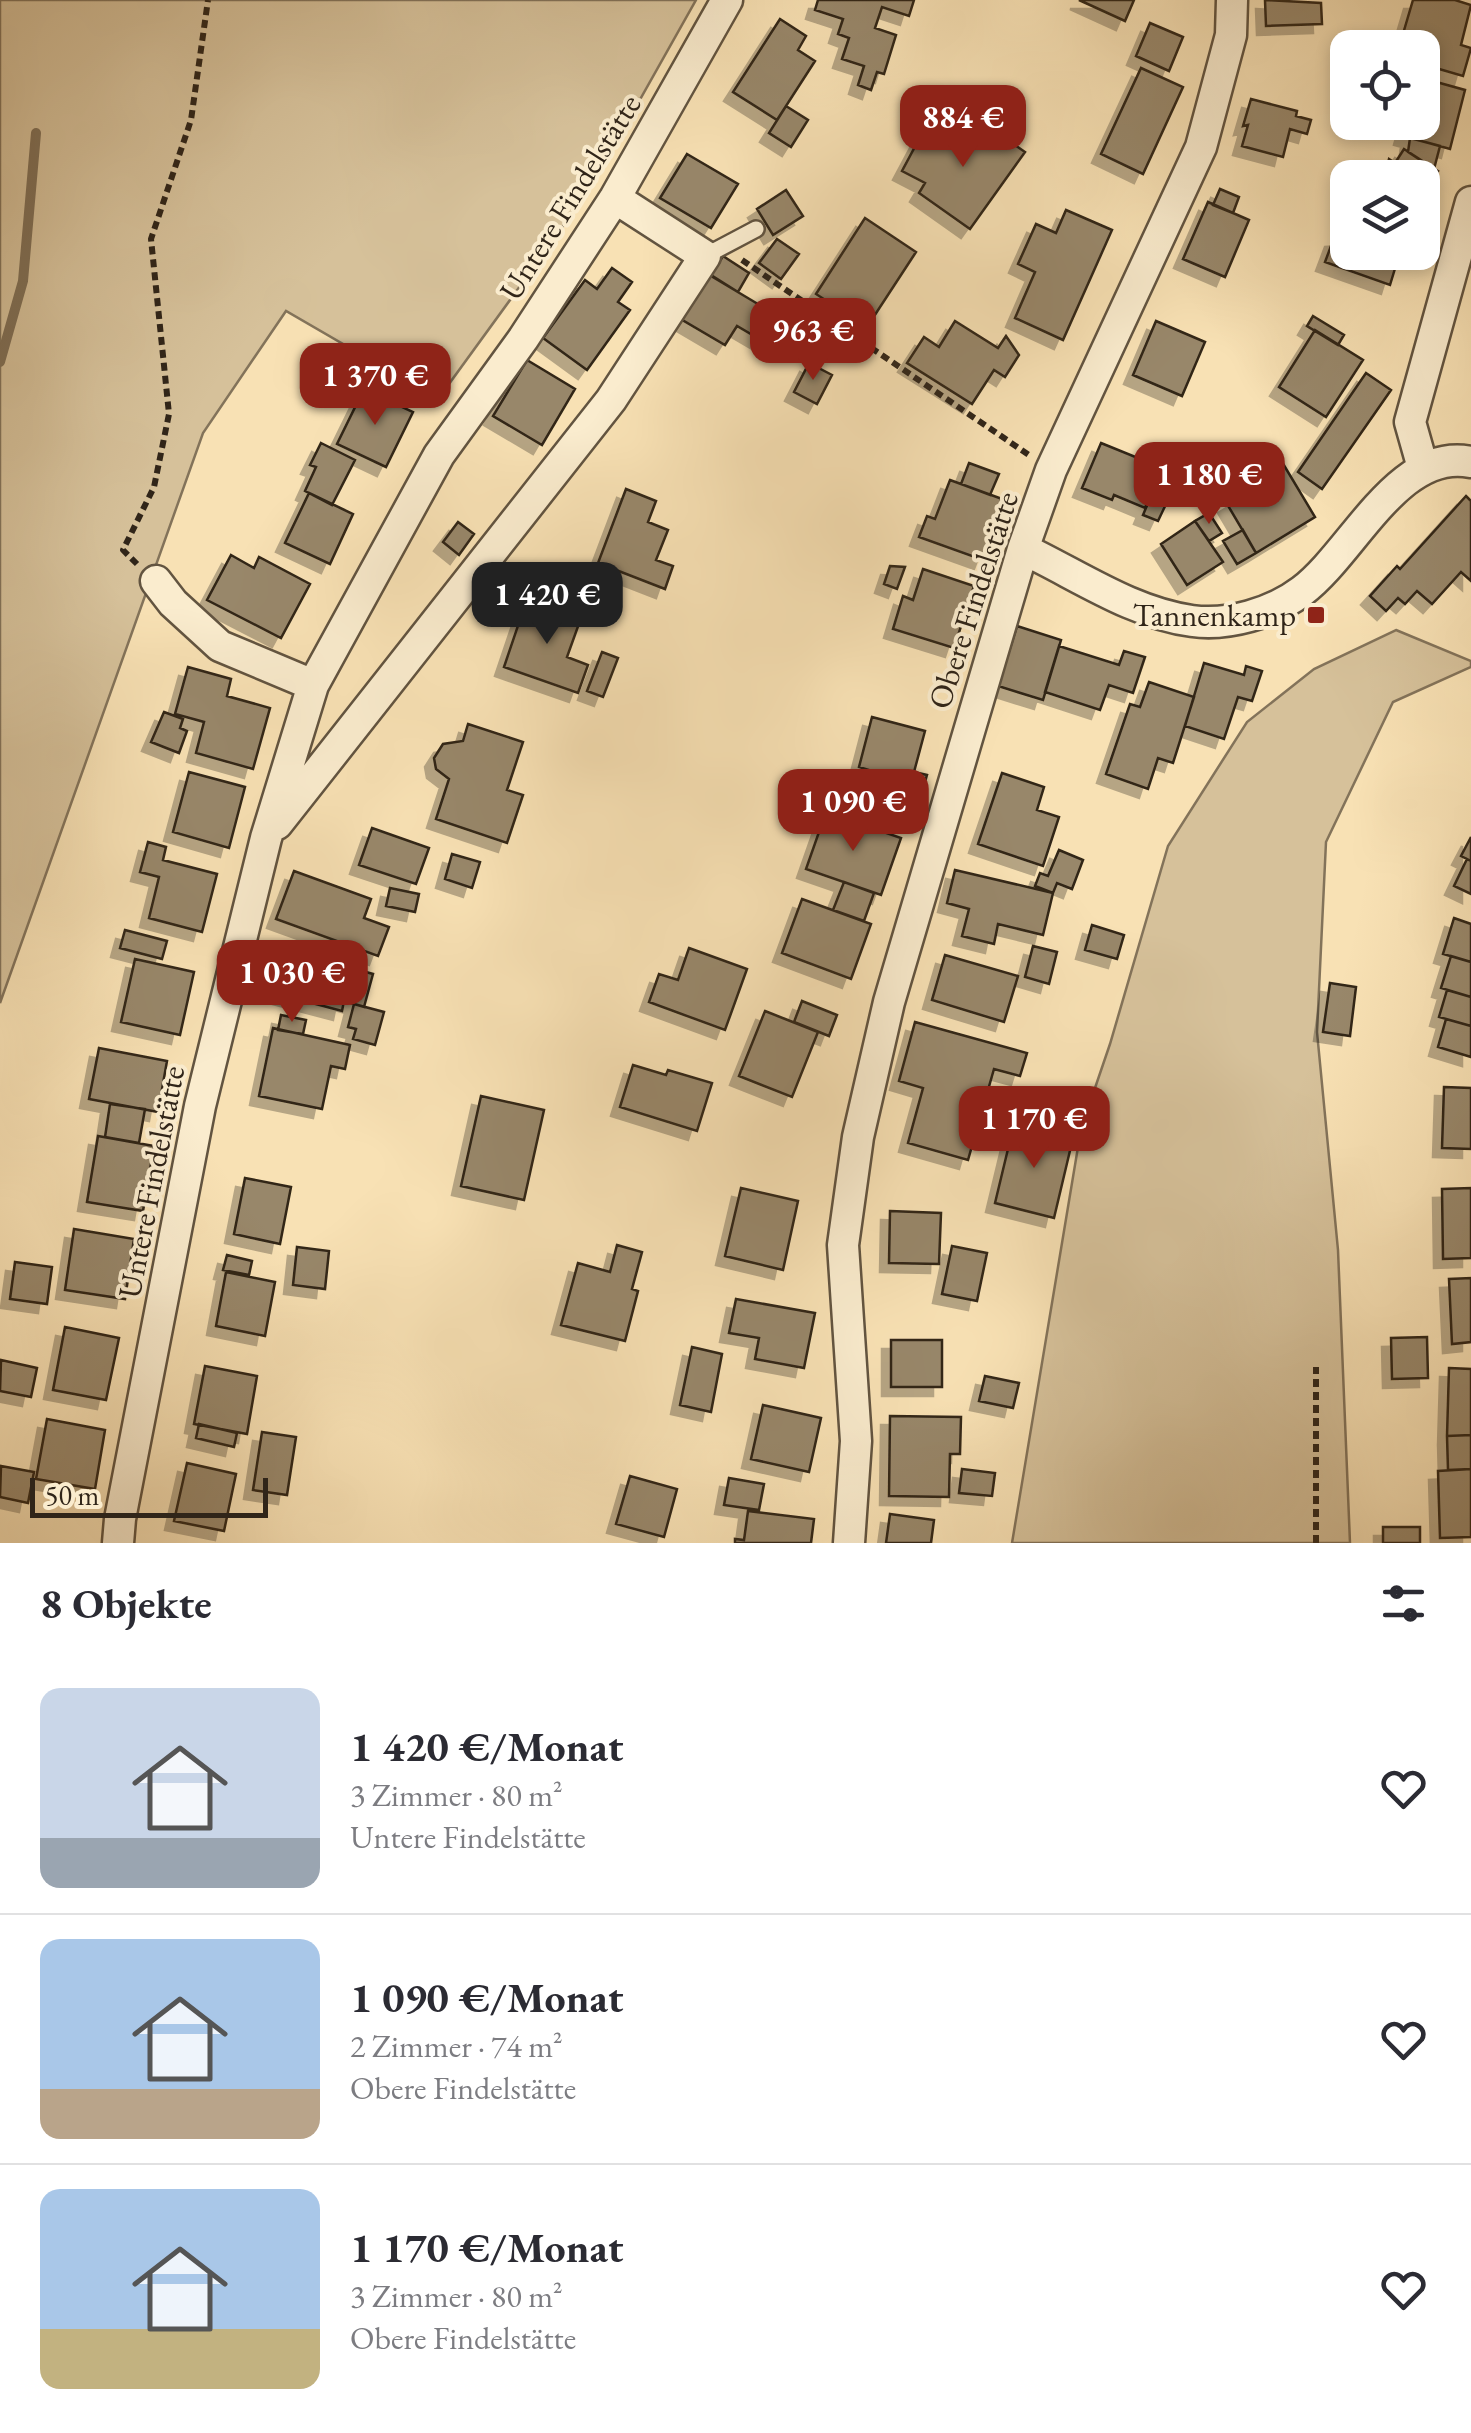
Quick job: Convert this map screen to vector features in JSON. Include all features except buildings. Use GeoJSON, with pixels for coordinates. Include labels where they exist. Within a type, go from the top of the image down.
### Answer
{"type":"FeatureCollection","features":[{"type":"Feature","properties":{"kind":"street","name":"Untere Findelstätte"},"geometry":{"type":"LineString","coordinates":[[118,1543],[200,1106],[266,838],[313,685],[439,455],[524,339],[615,198],[727,0]]}},
{"type":"Feature","properties":{"kind":"street","name":"Obere Findelstätte"},"geometry":{"type":"LineString","coordinates":[[850,1543],[856,1441],[844,1245],[858,1137],[889,1002],[1024,548],[1051,470],[1202,147],[1231,34],[1232,0]]}},
{"type":"Feature","properties":{"kind":"street"},"geometry":{"type":"LineString","coordinates":[[615,198],[714,252]]}},
{"type":"Feature","properties":{"kind":"street"},"geometry":{"type":"LineString","coordinates":[[1422,468],[1410,422],[1471,202]]}},
{"type":"Feature","properties":{"kind":"street","name":"Untere Findelstätte"},"geometry":{"type":"LineString","coordinates":[[266,838],[611,400],[714,252]]}},
{"type":"Feature","properties":{"kind":"street"},"geometry":{"type":"LineString","coordinates":[[1024,548],[1142,610],[1196,622],[1252,616],[1301,592],[1353,540],[1393,490],[1422,468],[1452,458],[1471,462]]}},
{"type":"Feature","properties":{"kind":"street"},"geometry":{"type":"LineString","coordinates":[[156,581],[220,646],[313,685]]}},
{"type":"Feature","properties":{"kind":"lane"},"geometry":{"type":"LineString","coordinates":[[714,252],[756,229]]}},
{"type":"Feature","properties":{"kind":"path"},"geometry":{"type":"LineString","coordinates":[[156,581],[123,550],[154,487],[170,414],[151,239],[191,120],[209,1]]}},
{"type":"Feature","properties":{"kind":"path"},"geometry":{"type":"LineString","coordinates":[[714,252],[1051,470]]}},
{"type":"Feature","properties":{"kind":"path"},"geometry":{"type":"LineString","coordinates":[[1316,1367],[1316,1543]]}},
{"type":"Feature","properties":{"kind":"shaded area"},"geometry":{"type":"Polygon","coordinates":[[[0,0],[696,0],[611,151],[558,234],[438,399],[286,311],[203,433],[0,1003],[0,0]]]}},
{"type":"Feature","properties":{"kind":"shaded area"},"geometry":{"type":"Polygon","coordinates":[[[1396,630],[1471,661],[1471,667],[1393,702],[1326,842],[1317,1032],[1338,1250],[1350,1543],[1012,1543],[1081,1129],[1168,846],[1247,722],[1314,669],[1396,630]]]}},
{"type":"Feature","properties":{"kind":"waterway"},"geometry":{"type":"LineString","coordinates":[[0,362],[23,281],[36,133]]}},
{"type":"Feature","properties":{"kind":"place","name":"Tannenkamp"},"geometry":{"type":"Point","coordinates":[1316,615]}}]}
